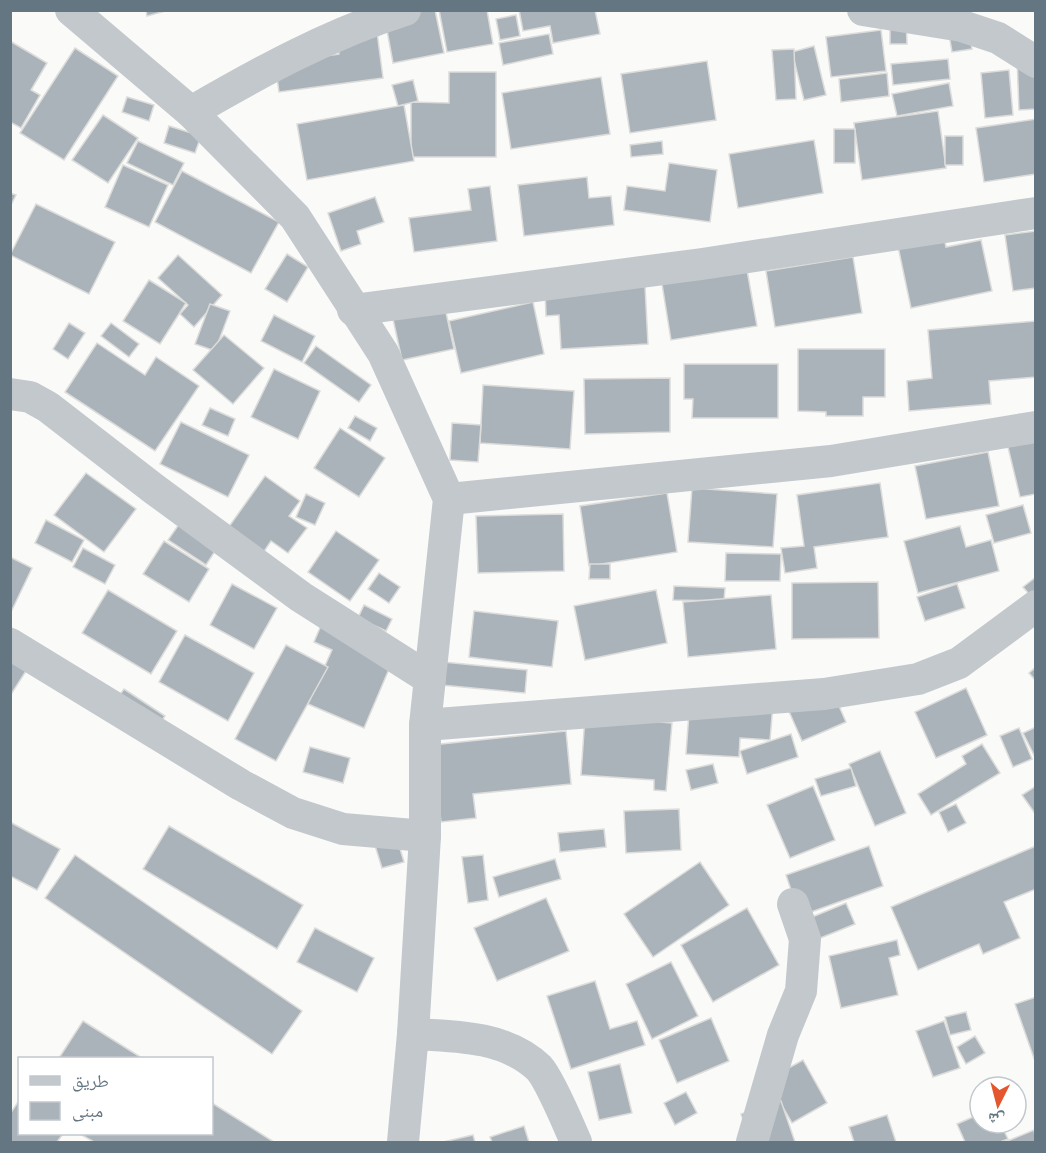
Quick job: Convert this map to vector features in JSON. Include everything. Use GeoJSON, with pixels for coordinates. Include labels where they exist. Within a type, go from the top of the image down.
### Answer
{"type":"FeatureCollection","features":[{"type":"Feature","properties":{"kind":"street"},"geometry":{"type":"LineString","coordinates":[[71,10],[191,112],[295,217],[353,310],[383,353],[449,499],[425,725],[425,836],[413,1034],[403,1143]]}},
{"type":"Feature","properties":{"kind":"street"},"geometry":{"type":"LineString","coordinates":[[191,112],[272,66],[362,24],[405,10]]}},
{"type":"Feature","properties":{"kind":"street"},"geometry":{"type":"LineString","coordinates":[[863,10],[964,18],[1035,62]]}},
{"type":"Feature","properties":{"kind":"street"},"geometry":{"type":"LineString","coordinates":[[353,310],[702,264],[1035,213]]}},
{"type":"Feature","properties":{"kind":"street"},"geometry":{"type":"LineString","coordinates":[[10,394],[30,397],[48,407],[291,590],[430,679]]}},
{"type":"Feature","properties":{"kind":"street"},"geometry":{"type":"LineString","coordinates":[[449,499],[831,461],[1035,427]]}},
{"type":"Feature","properties":{"kind":"street"},"geometry":{"type":"LineString","coordinates":[[425,725],[824,694],[918,679],[959,663],[1035,606]]}},
{"type":"Feature","properties":{"kind":"street"},"geometry":{"type":"LineString","coordinates":[[10,644],[241,785],[292,813],[343,829],[425,836]]}},
{"type":"Feature","properties":{"kind":"street"},"geometry":{"type":"LineString","coordinates":[[752,1143],[783,1035],[801,991],[805,939],[793,904]]}},
{"type":"Feature","properties":{"kind":"street"},"geometry":{"type":"LineString","coordinates":[[413,1034],[468,1037],[512,1050],[540,1069],[576,1143]]}},
{"type":"Feature","properties":{"kind":"building"},"geometry":{"type":"Polygon","coordinates":[[[146,10],[169,10],[147,16],[146,10]]]}},
{"type":"Feature","properties":{"kind":"building"},"geometry":{"type":"Polygon","coordinates":[[[400,10],[435,10],[444,53],[393,63],[384,14],[400,10]]]}},
{"type":"Feature","properties":{"kind":"building"},"geometry":{"type":"Polygon","coordinates":[[[439,10],[487,10],[493,44],[447,52],[439,10]]]}},
{"type":"Feature","properties":{"kind":"building"},"geometry":{"type":"Polygon","coordinates":[[[519,10],[595,10],[600,34],[553,43],[550,26],[523,31],[519,10]]]}},
{"type":"Feature","properties":{"kind":"building"},"geometry":{"type":"Polygon","coordinates":[[[516,15],[520,36],[500,40],[496,19],[516,15]]]}},
{"type":"Feature","properties":{"kind":"building"},"geometry":{"type":"Polygon","coordinates":[[[906,19],[907,44],[890,44],[890,20],[906,19]]]}},
{"type":"Feature","properties":{"kind":"building"},"geometry":{"type":"Polygon","coordinates":[[[967,20],[972,49],[952,52],[947,23],[967,20]]]}},
{"type":"Feature","properties":{"kind":"building"},"geometry":{"type":"Polygon","coordinates":[[[881,30],[886,71],[831,77],[826,37],[881,30]]]}},
{"type":"Feature","properties":{"kind":"building"},"geometry":{"type":"Polygon","coordinates":[[[377,32],[383,78],[279,92],[275,63],[339,54],[337,37],[377,32]]]}},
{"type":"Feature","properties":{"kind":"building"},"geometry":{"type":"Polygon","coordinates":[[[549,34],[553,54],[503,65],[499,43],[549,34]]]}},
{"type":"Feature","properties":{"kind":"building"},"geometry":{"type":"Polygon","coordinates":[[[10,41],[47,63],[31,90],[40,95],[21,128],[10,122],[10,41]]]}},
{"type":"Feature","properties":{"kind":"building"},"geometry":{"type":"Polygon","coordinates":[[[814,46],[826,95],[804,100],[792,52],[814,46]]]}},
{"type":"Feature","properties":{"kind":"building"},"geometry":{"type":"Polygon","coordinates":[[[75,48],[118,76],[64,160],[20,133],[75,48]]]}},
{"type":"Feature","properties":{"kind":"building"},"geometry":{"type":"Polygon","coordinates":[[[794,49],[796,99],[776,100],[772,50],[794,49]]]}},
{"type":"Feature","properties":{"kind":"building"},"geometry":{"type":"Polygon","coordinates":[[[1017,58],[1036,58],[1036,109],[1019,110],[1017,58]]]}},
{"type":"Feature","properties":{"kind":"building"},"geometry":{"type":"Polygon","coordinates":[[[948,59],[950,79],[893,85],[891,64],[948,59]]]}},
{"type":"Feature","properties":{"kind":"building"},"geometry":{"type":"Polygon","coordinates":[[[707,61],[716,120],[630,133],[621,74],[707,61]]]}},
{"type":"Feature","properties":{"kind":"building"},"geometry":{"type":"Polygon","coordinates":[[[1009,70],[1013,115],[985,118],[981,73],[1009,70]]]}},
{"type":"Feature","properties":{"kind":"building"},"geometry":{"type":"Polygon","coordinates":[[[449,72],[496,72],[496,157],[411,157],[411,102],[449,103],[449,72]]]}},
{"type":"Feature","properties":{"kind":"building"},"geometry":{"type":"Polygon","coordinates":[[[887,73],[889,96],[841,102],[839,79],[887,73]]]}},
{"type":"Feature","properties":{"kind":"building"},"geometry":{"type":"Polygon","coordinates":[[[601,77],[610,134],[511,149],[502,93],[601,77]]]}},
{"type":"Feature","properties":{"kind":"building"},"geometry":{"type":"Polygon","coordinates":[[[413,80],[418,101],[398,106],[392,85],[413,80]]]}},
{"type":"Feature","properties":{"kind":"building"},"geometry":{"type":"Polygon","coordinates":[[[949,83],[953,106],[897,116],[892,94],[949,83]]]}},
{"type":"Feature","properties":{"kind":"building"},"geometry":{"type":"Polygon","coordinates":[[[127,97],[154,105],[149,121],[122,112],[127,97]]]}},
{"type":"Feature","properties":{"kind":"building"},"geometry":{"type":"Polygon","coordinates":[[[404,105],[414,161],[307,180],[297,124],[404,105]]]}},
{"type":"Feature","properties":{"kind":"building"},"geometry":{"type":"Polygon","coordinates":[[[938,111],[946,168],[862,180],[854,123],[938,111]]]}},
{"type":"Feature","properties":{"kind":"building"},"geometry":{"type":"Polygon","coordinates":[[[103,115],[138,138],[108,183],[72,160],[103,115]]]}},
{"type":"Feature","properties":{"kind":"building"},"geometry":{"type":"Polygon","coordinates":[[[1036,119],[1036,174],[984,182],[976,128],[1036,119]]]}},
{"type":"Feature","properties":{"kind":"building"},"geometry":{"type":"Polygon","coordinates":[[[169,126],[201,136],[195,153],[164,143],[169,126]]]}},
{"type":"Feature","properties":{"kind":"building"},"geometry":{"type":"Polygon","coordinates":[[[834,129],[855,129],[855,163],[834,163],[834,129]]]}},
{"type":"Feature","properties":{"kind":"building"},"geometry":{"type":"Polygon","coordinates":[[[945,136],[963,136],[963,165],[945,165],[945,136]]]}},
{"type":"Feature","properties":{"kind":"building"},"geometry":{"type":"Polygon","coordinates":[[[814,140],[823,193],[738,208],[729,154],[814,140]]]}},
{"type":"Feature","properties":{"kind":"building"},"geometry":{"type":"Polygon","coordinates":[[[138,141],[184,163],[173,185],[127,163],[138,141]]]}},
{"type":"Feature","properties":{"kind":"building"},"geometry":{"type":"Polygon","coordinates":[[[662,141],[663,154],[631,157],[630,145],[662,141]]]}},
{"type":"Feature","properties":{"kind":"building"},"geometry":{"type":"Polygon","coordinates":[[[669,163],[717,170],[710,222],[624,210],[627,186],[665,191],[669,163]]]}},
{"type":"Feature","properties":{"kind":"building"},"geometry":{"type":"Polygon","coordinates":[[[123,165],[168,185],[149,227],[105,207],[123,165]]]}},
{"type":"Feature","properties":{"kind":"building"},"geometry":{"type":"Polygon","coordinates":[[[182,171],[279,222],[251,273],[155,222],[182,171]]]}},
{"type":"Feature","properties":{"kind":"building"},"geometry":{"type":"Polygon","coordinates":[[[587,177],[589,198],[611,196],[614,225],[524,236],[518,185],[587,177]]]}},
{"type":"Feature","properties":{"kind":"building"},"geometry":{"type":"Polygon","coordinates":[[[490,186],[497,241],[414,252],[409,218],[471,210],[468,189],[490,186]]]}},
{"type":"Feature","properties":{"kind":"building"},"geometry":{"type":"Polygon","coordinates":[[[10,193],[16,195],[10,207],[10,193]]]}},
{"type":"Feature","properties":{"kind":"building"},"geometry":{"type":"Polygon","coordinates":[[[375,197],[384,222],[357,231],[361,244],[341,251],[328,213],[375,197]]]}},
{"type":"Feature","properties":{"kind":"building"},"geometry":{"type":"Polygon","coordinates":[[[36,204],[115,242],[89,294],[10,255],[36,204]]]}},
{"type":"Feature","properties":{"kind":"building"},"geometry":{"type":"Polygon","coordinates":[[[942,227],[946,247],[981,240],[992,291],[911,308],[896,237],[942,227]]]}},
{"type":"Feature","properties":{"kind":"building"},"geometry":{"type":"Polygon","coordinates":[[[1036,231],[1036,288],[1013,291],[1005,235],[1036,231]]]}},
{"type":"Feature","properties":{"kind":"building"},"geometry":{"type":"Polygon","coordinates":[[[287,254],[308,267],[287,302],[265,289],[287,254]]]}},
{"type":"Feature","properties":{"kind":"building"},"geometry":{"type":"Polygon","coordinates":[[[178,255],[222,295],[194,327],[180,314],[188,305],[158,278],[178,255]]]}},
{"type":"Feature","properties":{"kind":"building"},"geometry":{"type":"Polygon","coordinates":[[[853,257],[862,313],[775,327],[766,271],[853,257]]]}},
{"type":"Feature","properties":{"kind":"building"},"geometry":{"type":"Polygon","coordinates":[[[747,270],[757,326],[671,340],[662,284],[747,270]]]}},
{"type":"Feature","properties":{"kind":"building"},"geometry":{"type":"Polygon","coordinates":[[[149,280],[186,303],[160,344],[123,321],[149,280]]]}},
{"type":"Feature","properties":{"kind":"building"},"geometry":{"type":"Polygon","coordinates":[[[645,286],[648,344],[561,349],[559,315],[546,316],[545,291],[645,286]]]}},
{"type":"Feature","properties":{"kind":"building"},"geometry":{"type":"Polygon","coordinates":[[[443,299],[454,349],[402,360],[391,310],[443,299]]]}},
{"type":"Feature","properties":{"kind":"building"},"geometry":{"type":"Polygon","coordinates":[[[533,302],[544,354],[461,373],[449,321],[533,302]]]}},
{"type":"Feature","properties":{"kind":"building"},"geometry":{"type":"Polygon","coordinates":[[[210,304],[230,311],[215,351],[195,344],[210,304]]]}},
{"type":"Feature","properties":{"kind":"building"},"geometry":{"type":"Polygon","coordinates":[[[274,315],[315,336],[302,362],[261,341],[274,315]]]}},
{"type":"Feature","properties":{"kind":"building"},"geometry":{"type":"Polygon","coordinates":[[[1036,321],[1036,377],[989,381],[991,404],[909,411],[907,381],[932,378],[928,330],[1036,321]]]}},
{"type":"Feature","properties":{"kind":"building"},"geometry":{"type":"Polygon","coordinates":[[[69,323],[85,333],[68,359],[53,349],[69,323]]]}},
{"type":"Feature","properties":{"kind":"building"},"geometry":{"type":"Polygon","coordinates":[[[111,323],[139,344],[129,357],[101,336],[111,323]]]}},
{"type":"Feature","properties":{"kind":"building"},"geometry":{"type":"Polygon","coordinates":[[[224,335],[264,368],[233,404],[193,370],[224,335]]]}},
{"type":"Feature","properties":{"kind":"building"},"geometry":{"type":"Polygon","coordinates":[[[97,343],[145,375],[156,357],[199,386],[155,451],[65,392],[97,343]]]}},
{"type":"Feature","properties":{"kind":"building"},"geometry":{"type":"Polygon","coordinates":[[[316,346],[371,385],[359,402],[304,363],[316,346]]]}},
{"type":"Feature","properties":{"kind":"building"},"geometry":{"type":"Polygon","coordinates":[[[798,349],[885,349],[885,397],[863,397],[863,416],[826,416],[826,412],[798,411],[798,349]]]}},
{"type":"Feature","properties":{"kind":"building"},"geometry":{"type":"Polygon","coordinates":[[[684,364],[778,364],[778,418],[692,418],[693,399],[684,399],[684,364]]]}},
{"type":"Feature","properties":{"kind":"building"},"geometry":{"type":"Polygon","coordinates":[[[274,369],[320,391],[298,439],[251,417],[274,369]]]}},
{"type":"Feature","properties":{"kind":"building"},"geometry":{"type":"Polygon","coordinates":[[[670,378],[670,432],[585,434],[584,379],[670,378]]]}},
{"type":"Feature","properties":{"kind":"building"},"geometry":{"type":"Polygon","coordinates":[[[483,385],[574,391],[570,449],[480,443],[483,385]]]}},
{"type":"Feature","properties":{"kind":"building"},"geometry":{"type":"Polygon","coordinates":[[[210,408],[235,419],[228,436],[202,425],[210,408]]]}},
{"type":"Feature","properties":{"kind":"building"},"geometry":{"type":"Polygon","coordinates":[[[1036,414],[1036,494],[1020,497],[1007,443],[1036,414]]]}},
{"type":"Feature","properties":{"kind":"building"},"geometry":{"type":"Polygon","coordinates":[[[355,416],[377,428],[370,441],[348,428],[355,416]]]}},
{"type":"Feature","properties":{"kind":"building"},"geometry":{"type":"Polygon","coordinates":[[[181,422],[249,455],[228,497],[160,464],[181,422]]]}},
{"type":"Feature","properties":{"kind":"building"},"geometry":{"type":"Polygon","coordinates":[[[452,423],[481,425],[478,462],[450,460],[452,423]]]}},
{"type":"Feature","properties":{"kind":"building"},"geometry":{"type":"Polygon","coordinates":[[[340,428],[385,458],[359,497],[314,468],[340,428]]]}},
{"type":"Feature","properties":{"kind":"building"},"geometry":{"type":"Polygon","coordinates":[[[988,452],[999,506],[926,519],[915,466],[988,452]]]}},
{"type":"Feature","properties":{"kind":"building"},"geometry":{"type":"Polygon","coordinates":[[[86,473],[136,509],[104,552],[54,515],[86,473]]]}},
{"type":"Feature","properties":{"kind":"building"},"geometry":{"type":"Polygon","coordinates":[[[265,476],[300,501],[289,516],[307,528],[288,553],[271,541],[263,553],[228,528],[265,476]]]}},
{"type":"Feature","properties":{"kind":"building"},"geometry":{"type":"Polygon","coordinates":[[[880,483],[888,537],[814,547],[817,568],[785,573],[781,548],[804,546],[797,495],[880,483]]]}},
{"type":"Feature","properties":{"kind":"building"},"geometry":{"type":"Polygon","coordinates":[[[692,488],[777,494],[773,547],[688,542],[692,488]]]}},
{"type":"Feature","properties":{"kind":"building"},"geometry":{"type":"Polygon","coordinates":[[[667,493],[677,552],[589,566],[580,506],[667,493]]]}},
{"type":"Feature","properties":{"kind":"building"},"geometry":{"type":"Polygon","coordinates":[[[306,494],[325,503],[315,525],[296,517],[306,494]]]}},
{"type":"Feature","properties":{"kind":"building"},"geometry":{"type":"Polygon","coordinates":[[[1023,505],[1031,533],[994,543],[986,515],[1023,505]]]}},
{"type":"Feature","properties":{"kind":"building"},"geometry":{"type":"Polygon","coordinates":[[[563,514],[564,571],[478,573],[476,516],[563,514]]]}},
{"type":"Feature","properties":{"kind":"building"},"geometry":{"type":"Polygon","coordinates":[[[46,520],[84,540],[72,562],[35,543],[46,520]]]}},
{"type":"Feature","properties":{"kind":"building"},"geometry":{"type":"Polygon","coordinates":[[[182,520],[219,545],[206,565],[168,540],[182,520]]]}},
{"type":"Feature","properties":{"kind":"building"},"geometry":{"type":"Polygon","coordinates":[[[960,526],[966,547],[991,540],[999,571],[918,593],[904,541],[960,526]]]}},
{"type":"Feature","properties":{"kind":"building"},"geometry":{"type":"Polygon","coordinates":[[[336,531],[379,560],[350,601],[308,572],[336,531]]]}},
{"type":"Feature","properties":{"kind":"building"},"geometry":{"type":"Polygon","coordinates":[[[164,541],[209,569],[189,602],[143,574],[164,541]]]}},
{"type":"Feature","properties":{"kind":"building"},"geometry":{"type":"Polygon","coordinates":[[[83,548],[115,565],[105,584],[73,567],[83,548]]]}},
{"type":"Feature","properties":{"kind":"building"},"geometry":{"type":"Polygon","coordinates":[[[726,553],[781,554],[780,581],[725,581],[726,553]]]}},
{"type":"Feature","properties":{"kind":"building"},"geometry":{"type":"Polygon","coordinates":[[[10,557],[32,568],[12,610],[10,609],[10,557]]]}},
{"type":"Feature","properties":{"kind":"building"},"geometry":{"type":"Polygon","coordinates":[[[590,564],[610,564],[610,579],[589,579],[590,564]]]}},
{"type":"Feature","properties":{"kind":"building"},"geometry":{"type":"Polygon","coordinates":[[[379,573],[400,587],[389,603],[368,589],[379,573]]]}},
{"type":"Feature","properties":{"kind":"building"},"geometry":{"type":"Polygon","coordinates":[[[1036,577],[1036,602],[1023,587],[1036,577]]]}},
{"type":"Feature","properties":{"kind":"building"},"geometry":{"type":"Polygon","coordinates":[[[878,582],[879,638],[792,639],[792,583],[878,582]]]}},
{"type":"Feature","properties":{"kind":"building"},"geometry":{"type":"Polygon","coordinates":[[[232,584],[277,608],[254,649],[210,625],[232,584]]]}},
{"type":"Feature","properties":{"kind":"building"},"geometry":{"type":"Polygon","coordinates":[[[957,584],[965,608],[925,621],[917,597],[957,584]]]}},
{"type":"Feature","properties":{"kind":"building"},"geometry":{"type":"Polygon","coordinates":[[[674,586],[725,588],[724,601],[673,600],[674,586]]]}},
{"type":"Feature","properties":{"kind":"building"},"geometry":{"type":"Polygon","coordinates":[[[108,590],[177,631],[151,674],[82,633],[108,590]]]}},
{"type":"Feature","properties":{"kind":"building"},"geometry":{"type":"Polygon","coordinates":[[[656,590],[667,643],[585,660],[574,606],[656,590]]]}},
{"type":"Feature","properties":{"kind":"building"},"geometry":{"type":"Polygon","coordinates":[[[771,595],[776,649],[688,657],[683,602],[771,595]]]}},
{"type":"Feature","properties":{"kind":"building"},"geometry":{"type":"Polygon","coordinates":[[[364,605],[392,619],[386,631],[358,618],[364,605]]]}},
{"type":"Feature","properties":{"kind":"building"},"geometry":{"type":"Polygon","coordinates":[[[474,611],[558,621],[552,667],[469,657],[474,611]]]}},
{"type":"Feature","properties":{"kind":"building"},"geometry":{"type":"Polygon","coordinates":[[[322,623],[395,655],[364,728],[308,704],[332,650],[314,642],[322,623]]]}},
{"type":"Feature","properties":{"kind":"building"},"geometry":{"type":"Polygon","coordinates":[[[10,627],[42,646],[10,696],[10,627]]]}},
{"type":"Feature","properties":{"kind":"building"},"geometry":{"type":"Polygon","coordinates":[[[185,635],[254,673],[228,721],[159,682],[185,635]]]}},
{"type":"Feature","properties":{"kind":"building"},"geometry":{"type":"Polygon","coordinates":[[[286,645],[328,667],[276,761],[235,739],[286,645]]]}},
{"type":"Feature","properties":{"kind":"building"},"geometry":{"type":"Polygon","coordinates":[[[443,662],[527,670],[525,693],[441,685],[443,662]]]}},
{"type":"Feature","properties":{"kind":"building"},"geometry":{"type":"Polygon","coordinates":[[[1036,667],[1036,681],[1029,673],[1036,667]]]}},
{"type":"Feature","properties":{"kind":"building"},"geometry":{"type":"Polygon","coordinates":[[[828,681],[846,722],[802,741],[784,700],[828,681]]]}},
{"type":"Feature","properties":{"kind":"building"},"geometry":{"type":"Polygon","coordinates":[[[966,688],[987,735],[936,758],[915,712],[966,688]]]}},
{"type":"Feature","properties":{"kind":"building"},"geometry":{"type":"Polygon","coordinates":[[[124,689],[165,716],[152,735],[110,708],[124,689]]]}},
{"type":"Feature","properties":{"kind":"building"},"geometry":{"type":"Polygon","coordinates":[[[690,699],[773,704],[770,740],[740,738],[739,757],[686,754],[690,699]]]}},
{"type":"Feature","properties":{"kind":"building"},"geometry":{"type":"Polygon","coordinates":[[[585,716],[672,723],[666,791],[654,790],[654,780],[581,775],[585,716]]]}},
{"type":"Feature","properties":{"kind":"building"},"geometry":{"type":"Polygon","coordinates":[[[1036,727],[1036,759],[1023,733],[1036,727]]]}},
{"type":"Feature","properties":{"kind":"building"},"geometry":{"type":"Polygon","coordinates":[[[1019,728],[1032,759],[1013,767],[1000,736],[1019,728]]]}},
{"type":"Feature","properties":{"kind":"building"},"geometry":{"type":"Polygon","coordinates":[[[566,731],[571,784],[473,794],[476,818],[441,822],[432,745],[566,731]]]}},
{"type":"Feature","properties":{"kind":"building"},"geometry":{"type":"Polygon","coordinates":[[[791,734],[798,757],[747,774],[740,751],[791,734]]]}},
{"type":"Feature","properties":{"kind":"building"},"geometry":{"type":"Polygon","coordinates":[[[982,744],[1000,773],[931,815],[918,794],[966,764],[962,756],[982,744]]]}},
{"type":"Feature","properties":{"kind":"building"},"geometry":{"type":"Polygon","coordinates":[[[310,747],[350,758],[343,783],[303,772],[310,747]]]}},
{"type":"Feature","properties":{"kind":"building"},"geometry":{"type":"Polygon","coordinates":[[[880,751],[906,813],[875,826],[849,764],[880,751]]]}},
{"type":"Feature","properties":{"kind":"building"},"geometry":{"type":"Polygon","coordinates":[[[713,764],[718,783],[691,790],[686,770],[713,764]]]}},
{"type":"Feature","properties":{"kind":"building"},"geometry":{"type":"Polygon","coordinates":[[[851,768],[856,786],[821,796],[815,779],[851,768]]]}},
{"type":"Feature","properties":{"kind":"building"},"geometry":{"type":"Polygon","coordinates":[[[813,786],[835,840],[790,858],[767,805],[813,786]]]}},
{"type":"Feature","properties":{"kind":"building"},"geometry":{"type":"Polygon","coordinates":[[[1036,786],[1036,815],[1022,795],[1036,786]]]}},
{"type":"Feature","properties":{"kind":"building"},"geometry":{"type":"Polygon","coordinates":[[[956,804],[966,823],[948,832],[939,812],[956,804]]]}},
{"type":"Feature","properties":{"kind":"building"},"geometry":{"type":"Polygon","coordinates":[[[679,809],[681,850],[626,853],[624,811],[679,809]]]}},
{"type":"Feature","properties":{"kind":"building"},"geometry":{"type":"Polygon","coordinates":[[[10,822],[60,849],[37,890],[10,876],[10,822]]]}},
{"type":"Feature","properties":{"kind":"building"},"geometry":{"type":"Polygon","coordinates":[[[169,826],[303,905],[277,949],[143,869],[169,826]]]}},
{"type":"Feature","properties":{"kind":"building"},"geometry":{"type":"Polygon","coordinates":[[[604,829],[606,847],[560,852],[558,833],[604,829]]]}},
{"type":"Feature","properties":{"kind":"building"},"geometry":{"type":"Polygon","coordinates":[[[395,832],[404,862],[382,868],[373,839],[395,832]]]}},
{"type":"Feature","properties":{"kind":"building"},"geometry":{"type":"Polygon","coordinates":[[[869,846],[883,886],[800,916],[786,875],[869,846]]]}},
{"type":"Feature","properties":{"kind":"building"},"geometry":{"type":"Polygon","coordinates":[[[1036,846],[1036,889],[1004,902],[1020,938],[983,954],[979,944],[918,970],[891,907],[1036,846]]]}},
{"type":"Feature","properties":{"kind":"building"},"geometry":{"type":"Polygon","coordinates":[[[75,855],[302,1011],[272,1054],[45,898],[75,855]]]}},
{"type":"Feature","properties":{"kind":"building"},"geometry":{"type":"Polygon","coordinates":[[[483,855],[488,900],[468,903],[462,857],[483,855]]]}},
{"type":"Feature","properties":{"kind":"building"},"geometry":{"type":"Polygon","coordinates":[[[555,859],[561,879],[499,897],[493,877],[555,859]]]}},
{"type":"Feature","properties":{"kind":"building"},"geometry":{"type":"Polygon","coordinates":[[[700,862],[729,905],[653,957],[624,914],[700,862]]]}},
{"type":"Feature","properties":{"kind":"building"},"geometry":{"type":"Polygon","coordinates":[[[546,898],[569,951],[497,981],[474,928],[546,898]]]}},
{"type":"Feature","properties":{"kind":"building"},"geometry":{"type":"Polygon","coordinates":[[[846,903],[855,924],[813,941],[805,920],[846,903]]]}},
{"type":"Feature","properties":{"kind":"building"},"geometry":{"type":"Polygon","coordinates":[[[747,908],[779,965],[713,1002],[681,945],[747,908]]]}},
{"type":"Feature","properties":{"kind":"building"},"geometry":{"type":"Polygon","coordinates":[[[315,928],[374,958],[357,992],[297,962],[315,928]]]}},
{"type":"Feature","properties":{"kind":"building"},"geometry":{"type":"Polygon","coordinates":[[[897,940],[900,955],[889,958],[898,995],[841,1008],[829,956],[897,940]]]}},
{"type":"Feature","properties":{"kind":"building"},"geometry":{"type":"Polygon","coordinates":[[[671,962],[698,1016],[652,1039],[626,984],[671,962]]]}},
{"type":"Feature","properties":{"kind":"building"},"geometry":{"type":"Polygon","coordinates":[[[595,981],[610,1029],[637,1021],[645,1045],[571,1069],[547,996],[595,981]]]}},
{"type":"Feature","properties":{"kind":"building"},"geometry":{"type":"Polygon","coordinates":[[[1036,997],[1036,1064],[1015,1004],[1036,997]]]}},
{"type":"Feature","properties":{"kind":"building"},"geometry":{"type":"Polygon","coordinates":[[[966,1012],[971,1030],[950,1035],[945,1017],[966,1012]]]}},
{"type":"Feature","properties":{"kind":"building"},"geometry":{"type":"Polygon","coordinates":[[[711,1018],[729,1061],[677,1083],[659,1040],[711,1018]]]}},
{"type":"Feature","properties":{"kind":"building"},"geometry":{"type":"Polygon","coordinates":[[[83,1021],[140,1057],[60,1057],[83,1021]]]}},
{"type":"Feature","properties":{"kind":"building"},"geometry":{"type":"Polygon","coordinates":[[[944,1021],[960,1068],[933,1077],[916,1031],[944,1021]]]}},
{"type":"Feature","properties":{"kind":"building"},"geometry":{"type":"Polygon","coordinates":[[[975,1036],[985,1053],[966,1064],[957,1047],[975,1036]]]}},
{"type":"Feature","properties":{"kind":"building"},"geometry":{"type":"Polygon","coordinates":[[[803,1060],[827,1103],[792,1123],[767,1080],[803,1060]]]}},
{"type":"Feature","properties":{"kind":"building"},"geometry":{"type":"Polygon","coordinates":[[[620,1064],[632,1113],[599,1120],[588,1072],[620,1064]]]}},
{"type":"Feature","properties":{"kind":"building"},"geometry":{"type":"Polygon","coordinates":[[[686,1092],[697,1113],[675,1125],[664,1103],[686,1092]]]}},
{"type":"Feature","properties":{"kind":"building"},"geometry":{"type":"Polygon","coordinates":[[[781,1101],[795,1142],[751,1142],[741,1114],[781,1101]]]}},
{"type":"Feature","properties":{"kind":"building"},"geometry":{"type":"Polygon","coordinates":[[[18,1102],[18,1135],[62,1135],[57,1142],[10,1142],[10,1114],[18,1102]]]}},
{"type":"Feature","properties":{"kind":"building"},"geometry":{"type":"Polygon","coordinates":[[[213,1104],[274,1142],[94,1142],[82,1135],[213,1135],[213,1104]]]}},
{"type":"Feature","properties":{"kind":"building"},"geometry":{"type":"Polygon","coordinates":[[[887,1115],[896,1142],[854,1142],[849,1127],[887,1115]]]}},
{"type":"Feature","properties":{"kind":"building"},"geometry":{"type":"Polygon","coordinates":[[[968,1119],[968,1135],[1006,1135],[1008,1139],[1000,1142],[965,1142],[957,1124],[968,1119]]]}},
{"type":"Feature","properties":{"kind":"building"},"geometry":{"type":"Polygon","coordinates":[[[524,1126],[529,1142],[492,1142],[490,1137],[524,1126]]]}},
{"type":"Feature","properties":{"kind":"building"},"geometry":{"type":"Polygon","coordinates":[[[1034,1130],[1036,1142],[1005,1142],[1028,1135],[1028,1132],[1034,1130]]]}},
{"type":"Feature","properties":{"kind":"building"},"geometry":{"type":"Polygon","coordinates":[[[473,1135],[475,1142],[443,1142],[473,1135]]]}}]}
